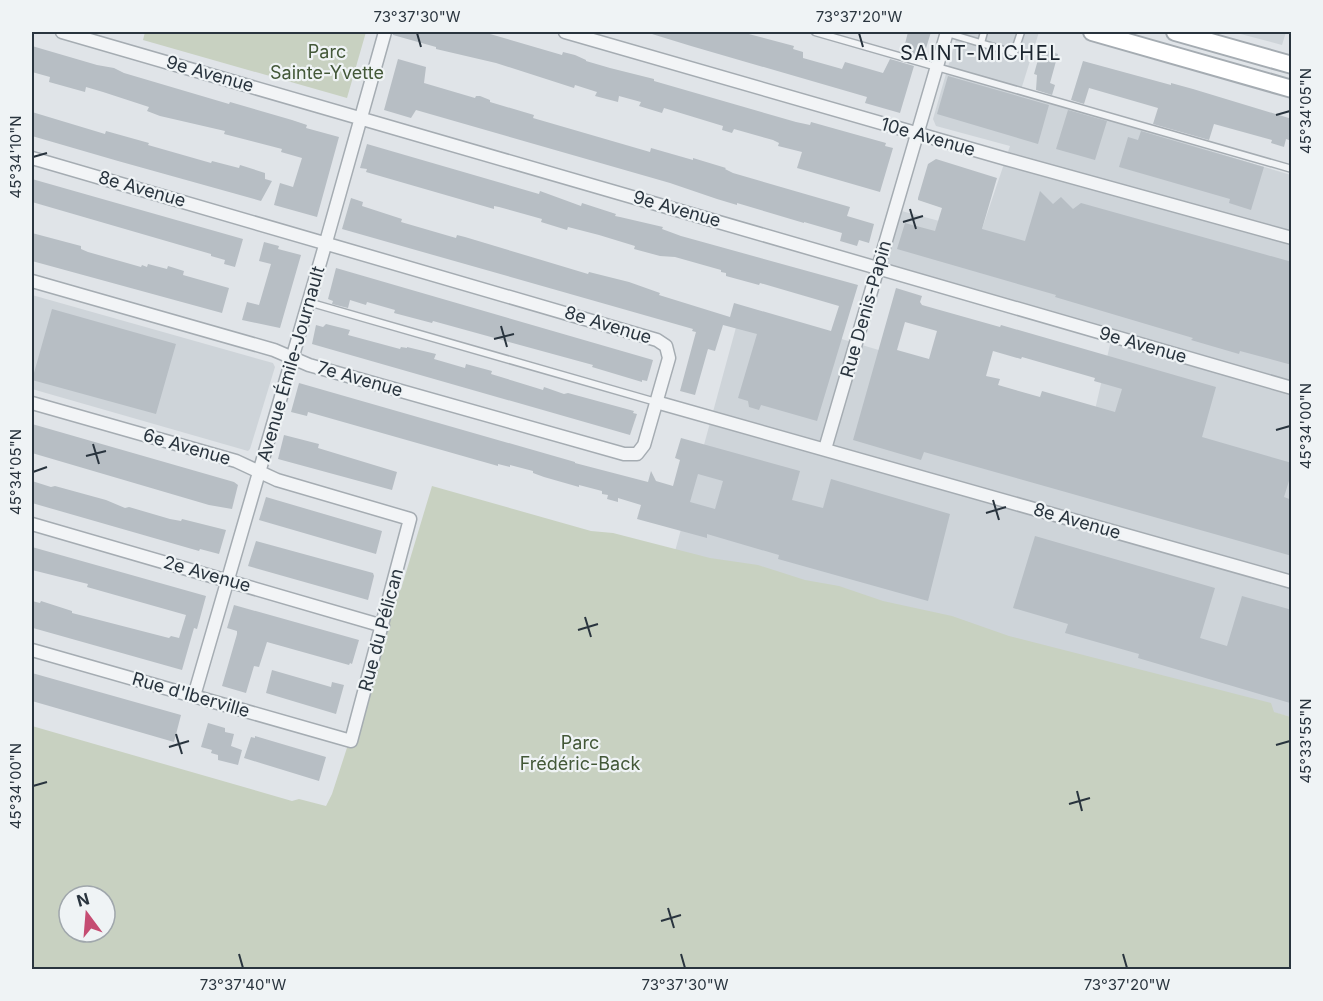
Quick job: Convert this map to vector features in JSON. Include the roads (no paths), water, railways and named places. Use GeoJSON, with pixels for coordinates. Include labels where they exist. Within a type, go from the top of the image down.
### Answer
{"type":"FeatureCollection","features":[{"type":"Feature","properties":{"kind":"main road"},"geometry":{"type":"LineString","coordinates":[[1092,32],[1292,89]]}},
{"type":"Feature","properties":{"kind":"main road"},"geometry":{"type":"LineString","coordinates":[[1175,32],[1292,65]]}},
{"type":"Feature","properties":{"kind":"street","name":"9e Avenue"},"geometry":{"type":"LineString","coordinates":[[62,32],[1292,388]]}},
{"type":"Feature","properties":{"kind":"street","name":"Avenue Émile-Journault"},"geometry":{"type":"LineString","coordinates":[[194,696],[385,32]]}},
{"type":"Feature","properties":{"kind":"street","name":"10e Avenue"},"geometry":{"type":"LineString","coordinates":[[564,32],[1292,238]]}},
{"type":"Feature","properties":{"kind":"street","name":"Rue Denis-Papin"},"geometry":{"type":"LineString","coordinates":[[825,449],[946,32]]}},
{"type":"Feature","properties":{"kind":"street","name":"8e Avenue"},"geometry":{"type":"LineString","coordinates":[[32,158],[657,340],[666,346],[669,358],[656,402],[1292,582]]}},
{"type":"Feature","properties":{"kind":"street","name":"7e Avenue"},"geometry":{"type":"LineString","coordinates":[[32,281],[624,454],[637,454],[644,445],[656,402]]}},
{"type":"Feature","properties":{"kind":"street","name":"6e Avenue"},"geometry":{"type":"LineString","coordinates":[[32,403],[236,461],[276,480],[410,519]]}},
{"type":"Feature","properties":{"kind":"street","name":"Rue du Pélican"},"geometry":{"type":"LineString","coordinates":[[351,741],[410,519]]}},
{"type":"Feature","properties":{"kind":"street","name":"2e Avenue"},"geometry":{"type":"LineString","coordinates":[[32,524],[383,626]]}},
{"type":"Feature","properties":{"kind":"street","name":"Rue d'Iberville"},"geometry":{"type":"LineString","coordinates":[[32,650],[351,741]]}},
{"type":"Feature","properties":{"kind":"lane"},"geometry":{"type":"LineString","coordinates":[[815,32],[1292,169]]}},
{"type":"Feature","properties":{"kind":"lane"},"geometry":{"type":"LineString","coordinates":[[946,32],[1014,53],[1021,32]]}},
{"type":"Feature","properties":{"kind":"lane"},"geometry":{"type":"LineString","coordinates":[[981,43],[984,32]]}},
{"type":"Feature","properties":{"kind":"lane"},"geometry":{"type":"LineString","coordinates":[[309,302],[656,402]]}},
{"type":"Feature","properties":{"kind":"district","name":"SAINT-MICHEL"},"geometry":{"type":"Point","coordinates":[981,53]}},
{"type":"Feature","properties":{"kind":"park label","name":"Parc Sainte-Yvette"},"geometry":{"type":"Point","coordinates":[327,62]}},
{"type":"Feature","properties":{"kind":"park label","name":"Parc Frédéric-Back"},"geometry":{"type":"Point","coordinates":[580,753]}}]}
